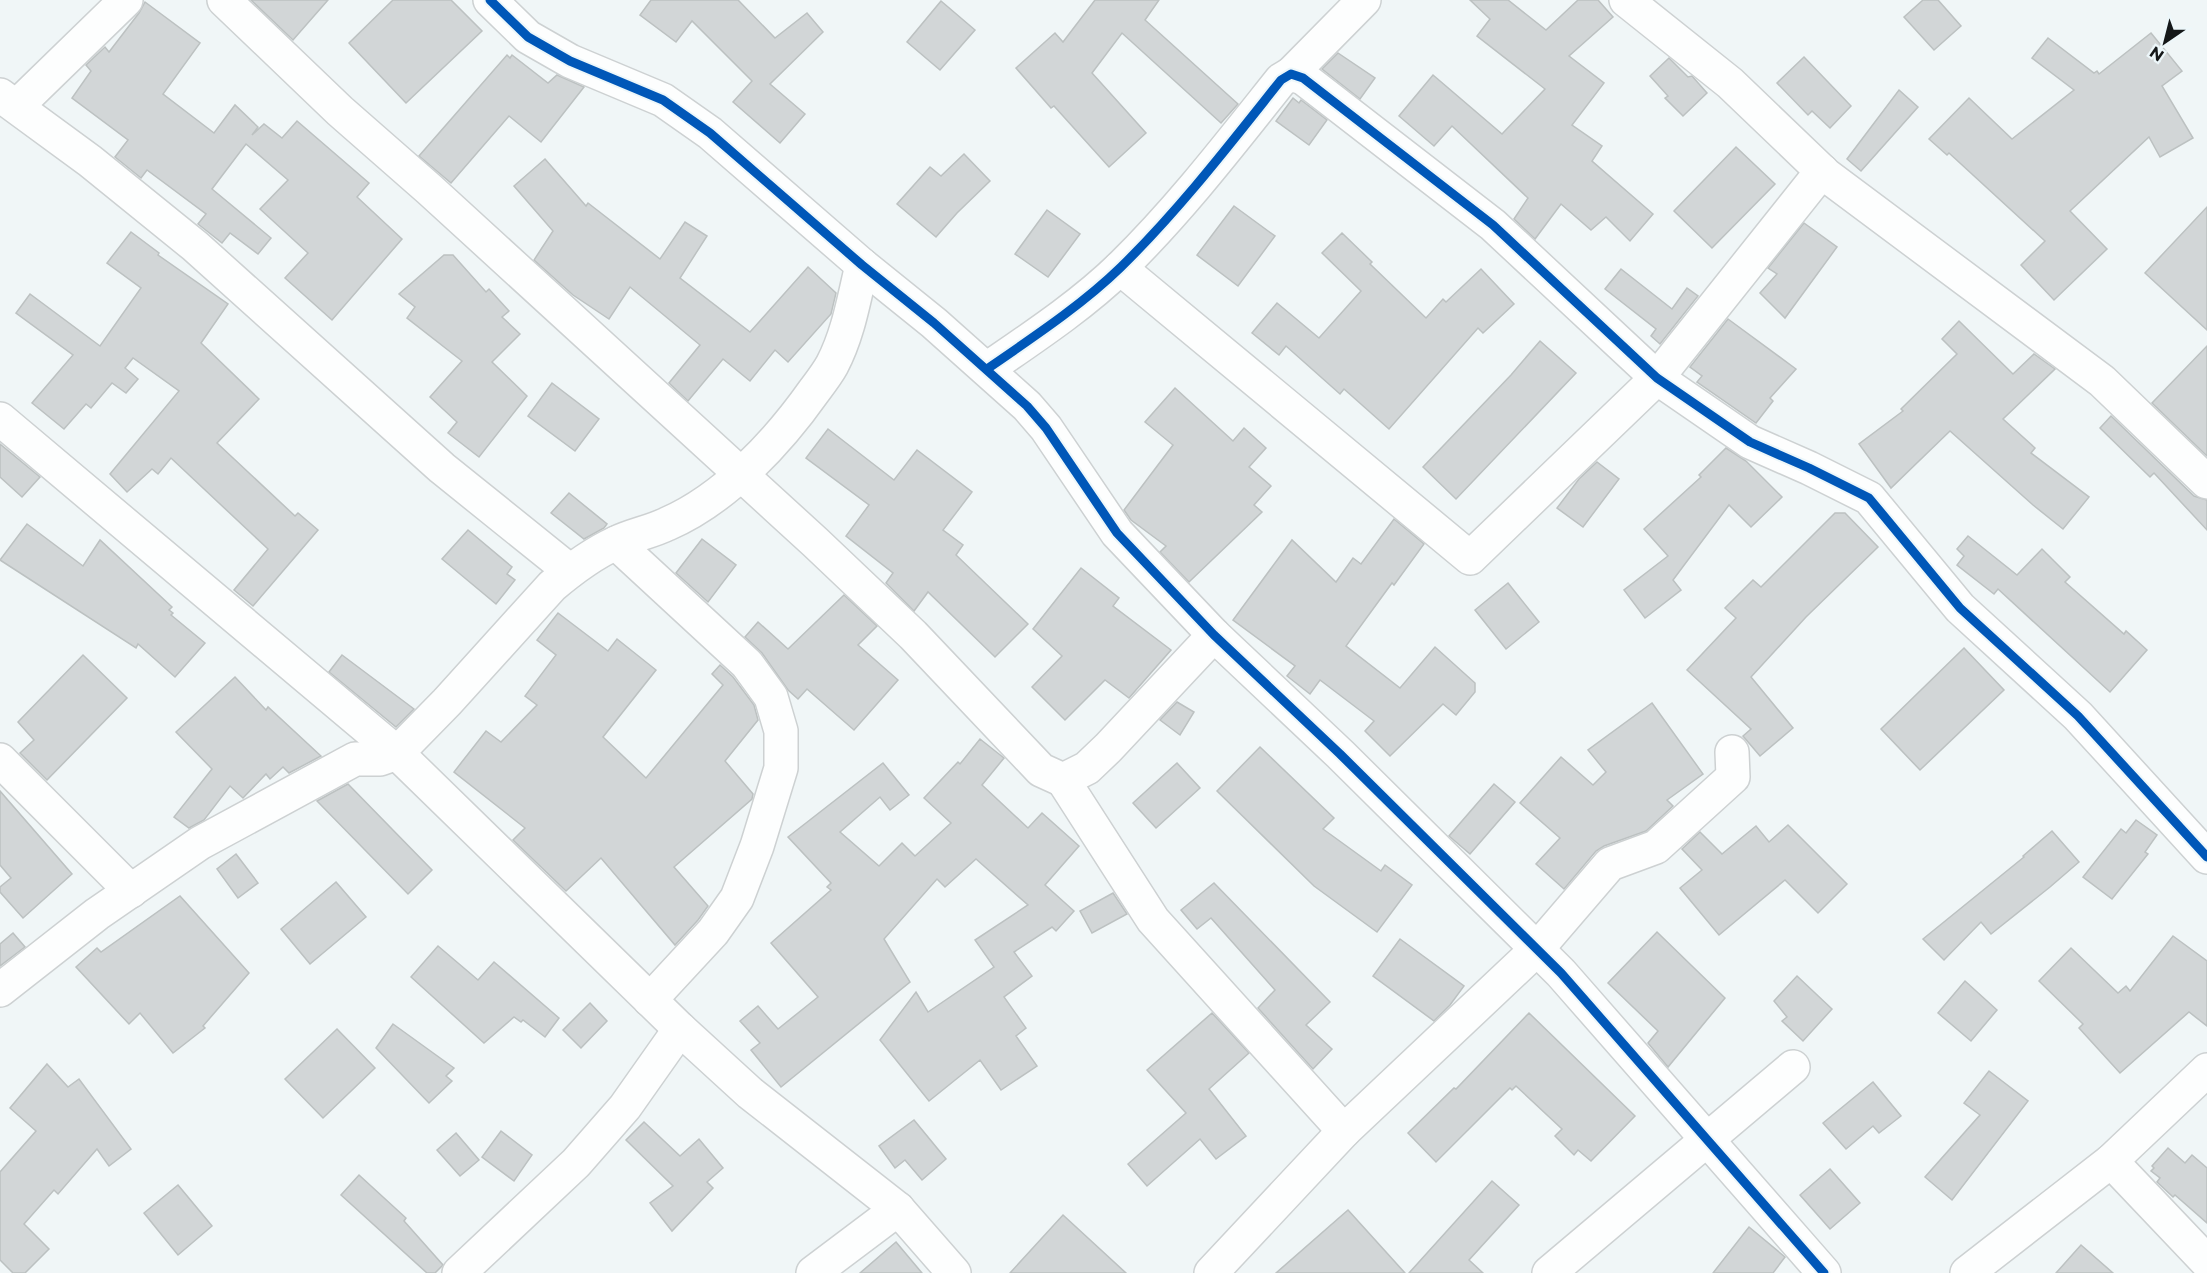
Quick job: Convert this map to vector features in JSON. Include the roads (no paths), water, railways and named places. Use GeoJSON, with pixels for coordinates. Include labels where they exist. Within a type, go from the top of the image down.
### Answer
{"type":"FeatureCollection","features":[{"type":"Feature","properties":{"kind":"street"},"geometry":{"type":"LineString","coordinates":[[126,0],[8,100],[90,161],[195,246],[442,468],[570,571]]}},
{"type":"Feature","properties":{"kind":"street"},"geometry":{"type":"LineString","coordinates":[[224,0],[340,111],[429,189],[741,474],[913,635],[1041,771],[1063,780],[1153,920],[1344,1131]]}},
{"type":"Feature","properties":{"kind":"street"},"geometry":{"type":"LineString","coordinates":[[490,0],[528,37],[570,61],[663,100],[710,133],[862,265],[934,323],[1027,406],[1046,428],[1117,533],[1214,634],[1340,754],[1561,973],[1824,1273]]}},
{"type":"Feature","properties":{"kind":"street"},"geometry":{"type":"LineString","coordinates":[[987,369],[1034,336],[1120,268],[1197,187],[1281,80],[1291,74],[1364,0]]}},
{"type":"Feature","properties":{"kind":"street"},"geometry":{"type":"LineString","coordinates":[[1626,0],[1730,83],[1822,171],[2102,381],[2207,482]]}},
{"type":"Feature","properties":{"kind":"street"},"geometry":{"type":"LineString","coordinates":[[1291,74],[1303,78],[1493,225],[1657,378],[1750,442],[1869,498],[1960,608],[2078,716],[2207,857]]}},
{"type":"Feature","properties":{"kind":"street"},"geometry":{"type":"LineString","coordinates":[[1120,268],[1470,558],[1657,378],[1822,171]]}},
{"type":"Feature","properties":{"kind":"street"},"geometry":{"type":"LineString","coordinates":[[0,990],[97,914],[200,843],[355,759],[380,759],[398,753],[552,586],[570,571],[616,543],[668,524],[702,505],[741,474],[801,410],[832,366],[845,335],[862,265]]}},
{"type":"Feature","properties":{"kind":"street"},"geometry":{"type":"LineString","coordinates":[[0,419],[398,753],[680,1029],[750,1093],[898,1209],[954,1273]]}},
{"type":"Feature","properties":{"kind":"street"},"geometry":{"type":"LineString","coordinates":[[616,543],[747,664],[771,697],[781,731],[781,768],[757,846],[737,898],[712,932],[650,1000]]}},
{"type":"Feature","properties":{"kind":"street"},"geometry":{"type":"LineString","coordinates":[[1063,780],[1087,768],[1108,748],[1214,634]]}},
{"type":"Feature","properties":{"kind":"street"},"geometry":{"type":"LineString","coordinates":[[1211,1273],[1344,1131],[1537,950],[1610,864],[1656,847],[1733,777],[1732,752]]}},
{"type":"Feature","properties":{"kind":"street"},"geometry":{"type":"LineString","coordinates":[[0,760],[131,891]]}},
{"type":"Feature","properties":{"kind":"street"},"geometry":{"type":"LineString","coordinates":[[459,1273],[576,1163],[625,1107],[680,1029]]}},
{"type":"Feature","properties":{"kind":"street"},"geometry":{"type":"LineString","coordinates":[[1549,1273],[1793,1067]]}},
{"type":"Feature","properties":{"kind":"street"},"geometry":{"type":"LineString","coordinates":[[1967,1273],[2111,1161],[2207,1070]]}},
{"type":"Feature","properties":{"kind":"street"},"geometry":{"type":"LineString","coordinates":[[2111,1161],[2207,1262]]}},
{"type":"Feature","properties":{"kind":"street"},"geometry":{"type":"LineString","coordinates":[[813,1273],[898,1209]]}}]}
